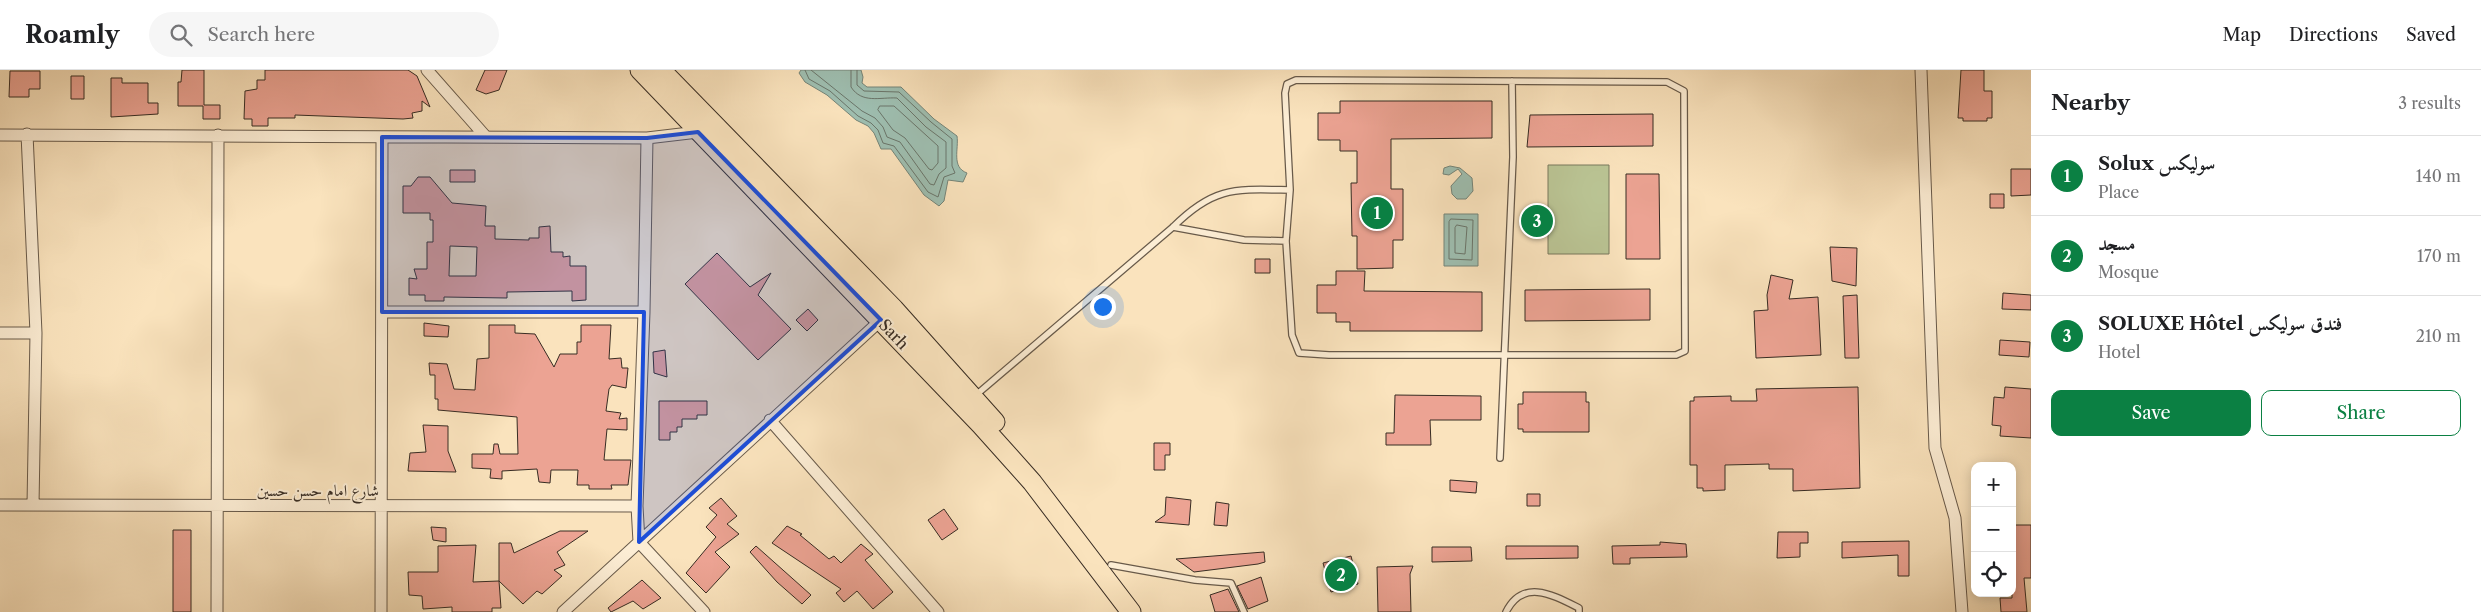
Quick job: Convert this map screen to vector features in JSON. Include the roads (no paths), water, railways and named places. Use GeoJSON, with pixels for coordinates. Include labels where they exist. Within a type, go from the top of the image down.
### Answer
{"type":"FeatureCollection","features":[{"type":"Feature","properties":{"kind":"highway","name":"Sarh"},"geometry":{"type":"LineString","coordinates":[[640,70],[881,320],[1032,482],[1131,612]]}},
{"type":"Feature","properties":{"kind":"highway","name":"Sarh"},"geometry":{"type":"LineString","coordinates":[[660,70],[894,309],[973,397],[1044,478],[1111,565],[1143,612]]}},
{"type":"Feature","properties":{"kind":"street"},"geometry":{"type":"LineString","coordinates":[[427,70],[486,138]]}},
{"type":"Feature","properties":{"kind":"street"},"geometry":{"type":"LineString","coordinates":[[1921,70],[1935,448],[1955,518],[1962,612]]}},
{"type":"Feature","properties":{"kind":"street"},"geometry":{"type":"LineString","coordinates":[[0,135],[646,138],[698,132]]}},
{"type":"Feature","properties":{"kind":"street"},"geometry":{"type":"LineString","coordinates":[[27,134],[36,332],[33,504]]}},
{"type":"Feature","properties":{"kind":"street"},"geometry":{"type":"LineString","coordinates":[[217,612],[218,135]]}},
{"type":"Feature","properties":{"kind":"street"},"geometry":{"type":"LineString","coordinates":[[381,612],[382,137]]}},
{"type":"Feature","properties":{"kind":"street"},"geometry":{"type":"LineString","coordinates":[[646,138],[644,312],[637,506],[639,542],[704,612]]}},
{"type":"Feature","properties":{"kind":"street"},"geometry":{"type":"LineString","coordinates":[[382,312],[644,312]]}},
{"type":"Feature","properties":{"kind":"street"},"geometry":{"type":"LineString","coordinates":[[563,612],[881,320]]}},
{"type":"Feature","properties":{"kind":"street"},"geometry":{"type":"LineString","coordinates":[[0,333],[36,332]]}},
{"type":"Feature","properties":{"kind":"street"},"geometry":{"type":"LineString","coordinates":[[770,420],[938,612]]}},
{"type":"Feature","properties":{"kind":"street","name":"شارع امام حسن حسين"},"geometry":{"type":"LineString","coordinates":[[0,504],[381,507],[637,506]]}},
{"type":"Feature","properties":{"kind":"lane"},"geometry":{"type":"LineString","coordinates":[[1296,80],[1512,81],[1667,82],[1684,91],[1685,351],[1676,355],[1299,353],[1292,335],[1286,241],[1290,190],[1285,93],[1287,84],[1296,80]]}},
{"type":"Feature","properties":{"kind":"lane"},"geometry":{"type":"LineString","coordinates":[[1500,458],[1512,157],[1512,81]]}},
{"type":"Feature","properties":{"kind":"lane"},"geometry":{"type":"LineString","coordinates":[[973,397],[1173,227],[1191,209],[1210,197],[1242,189],[1290,190]]}},
{"type":"Feature","properties":{"kind":"lane"},"geometry":{"type":"LineString","coordinates":[[1173,227],[1244,240],[1286,241]]}},
{"type":"Feature","properties":{"kind":"lane"},"geometry":{"type":"LineString","coordinates":[[1111,565],[1195,580],[1231,583],[1244,612]]}},
{"type":"Feature","properties":{"kind":"lane"},"geometry":{"type":"LineString","coordinates":[[1506,612],[1511,601],[1524,592],[1552,594],[1579,608],[1579,612]]}},
{"type":"Feature","properties":{"kind":"water"},"geometry":{"type":"Polygon","coordinates":[[[801,70],[861,70],[862,83],[867,87],[901,87],[934,119],[957,136],[957,162],[959,167],[967,173],[963,182],[948,180],[944,201],[939,206],[924,195],[891,149],[881,149],[874,133],[868,126],[856,120],[827,95],[805,82],[799,73],[801,70]]]}},
{"type":"Feature","properties":{"kind":"water"},"geometry":{"type":"Polygon","coordinates":[[[1450,166],[1460,168],[1472,178],[1473,191],[1466,199],[1457,199],[1452,194],[1451,186],[1462,174],[1458,169],[1449,175],[1443,174],[1444,168],[1450,166]]]}},
{"type":"Feature","properties":{"kind":"water"},"geometry":{"type":"Polygon","coordinates":[[[1444,214],[1478,214],[1478,266],[1444,266],[1444,214]]]}},
{"type":"Feature","properties":{"kind":"place","name":"Solux سوليكس"},"geometry":{"type":"Point","coordinates":[1377,213]}},
{"type":"Feature","properties":{"kind":"place","name":"SOLUXE Hôtel فندق سوليكس"},"geometry":{"type":"Point","coordinates":[1537,221]}},
{"type":"Feature","properties":{"kind":"place","name":"مسجد"},"geometry":{"type":"Point","coordinates":[1341,575]}}]}
